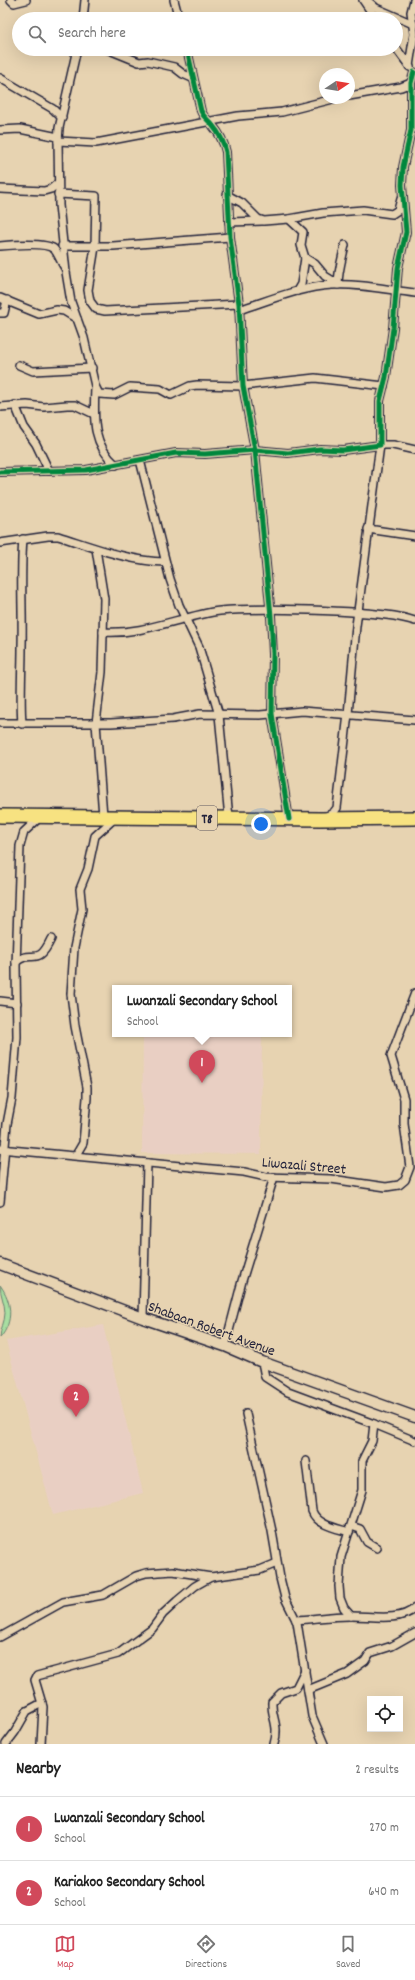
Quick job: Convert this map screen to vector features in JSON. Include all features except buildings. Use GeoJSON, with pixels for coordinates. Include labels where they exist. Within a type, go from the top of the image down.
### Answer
{"type":"FeatureCollection","features":[{"type":"Feature","properties":{"kind":"highway","name":"T8"},"geometry":{"type":"LineString","coordinates":[[0,816],[320,819],[415,818]]}},
{"type":"Feature","properties":{"kind":"street"},"geometry":{"type":"LineString","coordinates":[[11,0],[14,3],[26,0]]}},
{"type":"Feature","properties":{"kind":"street"},"geometry":{"type":"LineString","coordinates":[[84,12],[85,0]]}},
{"type":"Feature","properties":{"kind":"street"},"geometry":{"type":"LineString","coordinates":[[174,0],[177,12]]}},
{"type":"Feature","properties":{"kind":"street"},"geometry":{"type":"LineString","coordinates":[[362,0],[371,12]]}},
{"type":"Feature","properties":{"kind":"street"},"geometry":{"type":"LineString","coordinates":[[367,0],[376,8],[385,12]]}},
{"type":"Feature","properties":{"kind":"street"},"geometry":{"type":"LineString","coordinates":[[229,222],[290,219],[323,213],[363,210],[392,214],[398,210],[400,204],[403,167],[410,130],[414,34],[411,12],[414,0]]}},
{"type":"Feature","properties":{"kind":"street"},"geometry":{"type":"LineString","coordinates":[[403,20],[413,24]]}},
{"type":"Feature","properties":{"kind":"street"},"geometry":{"type":"LineString","coordinates":[[75,56],[58,139],[58,194],[62,246],[71,302],[82,329],[92,368],[95,386],[94,414],[96,431],[104,452],[116,464]]}},
{"type":"Feature","properties":{"kind":"street"},"geometry":{"type":"LineString","coordinates":[[124,56],[139,62],[148,61],[172,66],[192,78]]}},
{"type":"Feature","properties":{"kind":"street"},"geometry":{"type":"LineString","coordinates":[[188,56],[192,78],[201,111],[207,121],[214,127],[224,145],[230,237],[239,307],[243,386],[255,450],[270,609],[273,654],[272,714],[288,818]]}},
{"type":"Feature","properties":{"kind":"street"},"geometry":{"type":"LineString","coordinates":[[402,56],[413,70]]}},
{"type":"Feature","properties":{"kind":"street"},"geometry":{"type":"LineString","coordinates":[[0,78],[53,109],[62,118]]}},
{"type":"Feature","properties":{"kind":"street"},"geometry":{"type":"LineString","coordinates":[[355,95],[401,87],[411,83]]}},
{"type":"Feature","properties":{"kind":"street"},"geometry":{"type":"LineString","coordinates":[[0,130],[20,129],[58,139],[96,143],[150,132],[180,128],[207,121],[238,116],[282,112],[319,103]]}},
{"type":"Feature","properties":{"kind":"street"},"geometry":{"type":"LineString","coordinates":[[0,189],[47,191],[58,183]]}},
{"type":"Feature","properties":{"kind":"street"},"geometry":{"type":"LineString","coordinates":[[320,819],[333,813],[337,808],[358,612],[380,445],[380,401],[384,386],[393,328],[401,252],[406,232],[402,185]]}},
{"type":"Feature","properties":{"kind":"street"},"geometry":{"type":"LineString","coordinates":[[58,194],[96,196],[96,247],[88,297],[93,307],[99,310],[239,307],[298,291],[338,284],[376,287],[415,293]]}},
{"type":"Feature","properties":{"kind":"street"},"geometry":{"type":"LineString","coordinates":[[227,195],[242,203],[262,221]]}},
{"type":"Feature","properties":{"kind":"street"},"geometry":{"type":"LineString","coordinates":[[290,219],[302,230],[301,245],[305,258],[301,284],[298,291]]}},
{"type":"Feature","properties":{"kind":"street"},"geometry":{"type":"LineString","coordinates":[[62,246],[96,247],[230,237]]}},
{"type":"Feature","properties":{"kind":"street"},"geometry":{"type":"LineString","coordinates":[[0,246],[38,245],[50,247],[56,251],[58,259],[65,268]]}},
{"type":"Feature","properties":{"kind":"street"},"geometry":{"type":"LineString","coordinates":[[338,284],[338,269],[342,261],[345,245]]}},
{"type":"Feature","properties":{"kind":"street"},"geometry":{"type":"LineString","coordinates":[[305,258],[319,268],[323,274],[338,284]]}},
{"type":"Feature","properties":{"kind":"street"},"geometry":{"type":"LineString","coordinates":[[0,313],[4,313],[4,299],[39,314],[57,310],[64,311],[77,319]]}},
{"type":"Feature","properties":{"kind":"street"},"geometry":{"type":"LineString","coordinates":[[19,365],[33,371],[92,368]]}},
{"type":"Feature","properties":{"kind":"street"},"geometry":{"type":"LineString","coordinates":[[95,386],[99,394],[102,395],[114,395],[130,387],[160,389],[171,395],[190,386],[197,385],[243,386],[315,378],[384,386]]}},
{"type":"Feature","properties":{"kind":"street"},"geometry":{"type":"LineString","coordinates":[[0,407],[15,405],[44,407],[75,405],[94,414]]}},
{"type":"Feature","properties":{"kind":"street"},"geometry":{"type":"LineString","coordinates":[[15,405],[24,427],[36,444],[49,471]]}},
{"type":"Feature","properties":{"kind":"street"},"geometry":{"type":"LineString","coordinates":[[0,472],[86,470],[176,453],[205,454],[255,450],[288,454],[320,449],[343,450],[380,445],[393,445],[415,450]]}},
{"type":"Feature","properties":{"kind":"street"},"geometry":{"type":"LineString","coordinates":[[140,460],[165,562],[179,605],[199,647],[219,715],[229,818]]}},
{"type":"Feature","properties":{"kind":"street"},"geometry":{"type":"LineString","coordinates":[[368,529],[415,536]]}},
{"type":"Feature","properties":{"kind":"street"},"geometry":{"type":"LineString","coordinates":[[0,543],[23,539],[58,536],[96,550],[139,559],[165,562]]}},
{"type":"Feature","properties":{"kind":"street"},"geometry":{"type":"LineString","coordinates":[[22,724],[20,692],[22,648],[20,586],[23,539]]}},
{"type":"Feature","properties":{"kind":"street"},"geometry":{"type":"LineString","coordinates":[[76,1155],[83,1143],[87,1087],[74,1026],[70,994],[74,948],[82,905],[80,889],[88,869],[95,836],[110,816],[96,723],[103,632],[102,586],[96,550]]}},
{"type":"Feature","properties":{"kind":"street"},"geometry":{"type":"LineString","coordinates":[[103,632],[143,629],[219,611],[270,609],[358,612],[396,616],[415,621]]}},
{"type":"Feature","properties":{"kind":"street"},"geometry":{"type":"LineString","coordinates":[[0,723],[96,723],[173,719],[200,714],[272,714],[302,711],[415,720]]}},
{"type":"Feature","properties":{"kind":"street"},"geometry":{"type":"LineString","coordinates":[[0,1202],[2,1149],[12,1098],[17,1037],[18,1003],[16,962],[19,864],[22,836],[28,826],[42,816]]}},
{"type":"Feature","properties":{"kind":"street"},"geometry":{"type":"LineString","coordinates":[[16,962],[21,958],[36,957],[42,954],[51,939]]}},
{"type":"Feature","properties":{"kind":"street","name":"Liwazali Street"},"geometry":{"type":"LineString","coordinates":[[2,1149],[244,1172],[274,1177],[331,1179],[386,1187],[395,1186],[405,1180],[410,1166],[404,1124],[404,1099],[391,1056],[415,993]]}},
{"type":"Feature","properties":{"kind":"street"},"geometry":{"type":"LineString","coordinates":[[0,1001],[18,1003]]}},
{"type":"Feature","properties":{"kind":"street"},"geometry":{"type":"LineString","coordinates":[[143,1318],[147,1163]]}},
{"type":"Feature","properties":{"kind":"street"},"geometry":{"type":"LineString","coordinates":[[225,1346],[234,1308],[274,1177]]}},
{"type":"Feature","properties":{"kind":"street","name":"Shabaan Robert Avenue"},"geometry":{"type":"LineString","coordinates":[[0,1264],[143,1318],[225,1346],[262,1362],[415,1417]]}},
{"type":"Feature","properties":{"kind":"street"},"geometry":{"type":"LineString","coordinates":[[262,1362],[266,1377],[288,1392],[415,1441]]}},
{"type":"Feature","properties":{"kind":"street"},"geometry":{"type":"LineString","coordinates":[[246,1414],[285,1598],[296,1620],[312,1716],[324,1744]]}},
{"type":"Feature","properties":{"kind":"street"},"geometry":{"type":"LineString","coordinates":[[351,1616],[342,1604],[339,1586],[341,1558],[362,1490],[362,1461],[372,1441],[374,1424]]}},
{"type":"Feature","properties":{"kind":"street"},"geometry":{"type":"LineString","coordinates":[[306,1461],[312,1511],[314,1515],[327,1525],[350,1529],[360,1529],[367,1542],[377,1548]]}},
{"type":"Feature","properties":{"kind":"street"},"geometry":{"type":"LineString","coordinates":[[0,1636],[63,1602],[103,1595],[139,1574],[173,1571],[211,1576],[260,1570],[278,1564]]}},
{"type":"Feature","properties":{"kind":"street"},"geometry":{"type":"LineString","coordinates":[[41,1744],[42,1703],[35,1680],[38,1675],[118,1654],[152,1629],[163,1614],[177,1601],[195,1586],[211,1576]]}},
{"type":"Feature","properties":{"kind":"street"},"geometry":{"type":"LineString","coordinates":[[296,1620],[351,1616],[393,1616],[408,1613],[415,1608]]}},
{"type":"Feature","properties":{"kind":"street"},"geometry":{"type":"LineString","coordinates":[[308,1690],[347,1674],[365,1660],[370,1654],[392,1646],[415,1633]]}},
{"type":"Feature","properties":{"kind":"street"},"geometry":{"type":"LineString","coordinates":[[274,1744],[277,1727],[272,1712],[272,1702],[281,1694],[296,1688],[305,1668]]}},
{"type":"Feature","properties":{"kind":"street"},"geometry":{"type":"LineString","coordinates":[[6,1744],[27,1711],[42,1703]]}},
{"type":"Feature","properties":{"kind":"shaded area"},"geometry":{"type":"Polygon","coordinates":[[[143,1037],[262,1037],[261,1154],[142,1153],[143,1037]]]}},
{"type":"Feature","properties":{"kind":"shaded area"},"geometry":{"type":"Polygon","coordinates":[[[103,1325],[143,1493],[53,1515],[6,1341],[103,1325]]]}},
{"type":"Feature","properties":{"kind":"green space"},"geometry":{"type":"Polygon","coordinates":[[[0,1285],[7,1298],[10,1312],[8,1325],[0,1338],[5,1313],[0,1285]]]}},
{"type":"Feature","properties":{"kind":"cycle path"},"geometry":{"type":"LineString","coordinates":[[189,56],[201,111],[219,135],[226,152],[230,237],[239,304],[243,386],[255,450],[271,616],[273,654],[272,714],[289,819]]}},
{"type":"Feature","properties":{"kind":"cycle path"},"geometry":{"type":"LineString","coordinates":[[0,472],[86,470],[176,453],[205,454],[255,450],[288,453],[320,449],[343,450],[380,445],[380,401],[386,377],[393,328],[398,268],[406,232],[402,185],[403,167],[411,130],[411,83],[414,72]]}},
{"type":"Feature","properties":{"kind":"place","name":"Lwanzali Secondary School"},"geometry":{"type":"Point","coordinates":[202,1083]}},
{"type":"Feature","properties":{"kind":"place","name":"Kariakoo Secondary School"},"geometry":{"type":"Point","coordinates":[76,1417]}}]}
